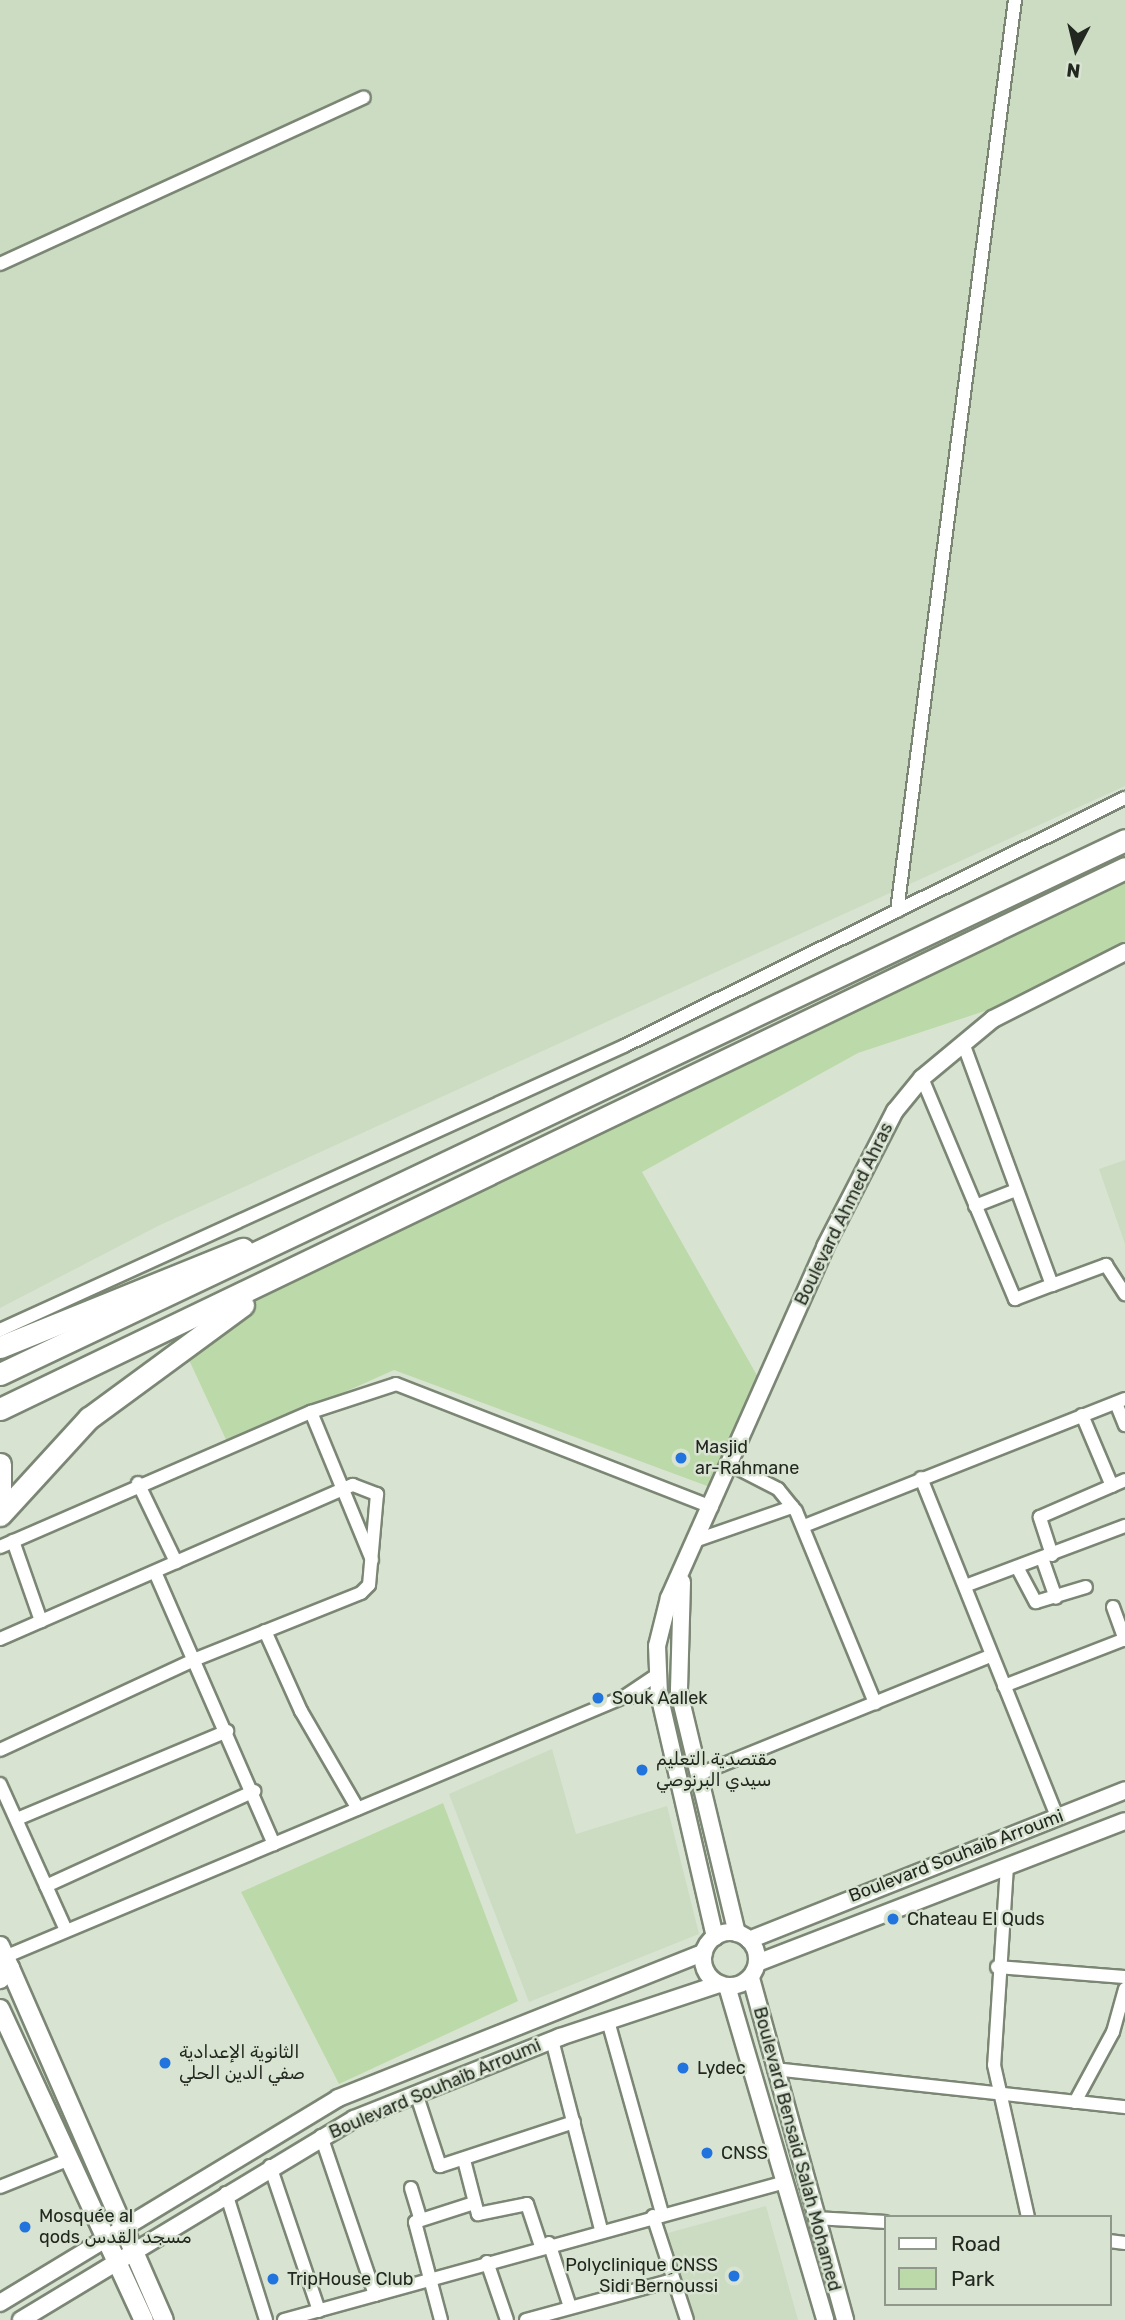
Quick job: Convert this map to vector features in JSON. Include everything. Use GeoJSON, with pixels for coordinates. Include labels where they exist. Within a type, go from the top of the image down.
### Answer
{"type":"FeatureCollection","features":[{"type":"Feature","properties":{"kind":"highway"},"geometry":{"type":"LineString","coordinates":[[0,1374],[287,1241],[1125,840]]}},
{"type":"Feature","properties":{"kind":"highway"},"geometry":{"type":"LineString","coordinates":[[0,1409],[1125,868]]}},
{"type":"Feature","properties":{"kind":"highway"},"geometry":{"type":"LineString","coordinates":[[0,1515],[72,1433],[236,1308],[448,1194]]}},
{"type":"Feature","properties":{"kind":"highway"},"geometry":{"type":"LineString","coordinates":[[0,1347],[194,1265],[287,1241]]}},
{"type":"Feature","properties":{"kind":"highway"},"geometry":{"type":"LineString","coordinates":[[0,1464],[0,1497]]}},
{"type":"Feature","properties":{"kind":"main road"},"geometry":{"type":"LineString","coordinates":[[3,1959],[164,2320]]}},
{"type":"Feature","properties":{"kind":"main road"},"geometry":{"type":"LineString","coordinates":[[0,2009],[65,2161],[144,2320]]}},
{"type":"Feature","properties":{"kind":"street"},"geometry":{"type":"LineString","coordinates":[[897,911],[1015,0]]}},
{"type":"Feature","properties":{"kind":"street"},"geometry":{"type":"LineString","coordinates":[[0,264],[364,97]]}},
{"type":"Feature","properties":{"kind":"street"},"geometry":{"type":"LineString","coordinates":[[0,1330],[624,1046],[1125,798]]}},
{"type":"Feature","properties":{"kind":"street","name":"Boulevard Ahmed Ahras"},"geometry":{"type":"LineString","coordinates":[[659,1695],[657,1675],[662,1622],[876,1140],[922,1078],[999,1015],[1125,952]]}},
{"type":"Feature","properties":{"kind":"street"},"geometry":{"type":"LineString","coordinates":[[963,1043],[1052,1285]]}},
{"type":"Feature","properties":{"kind":"street"},"geometry":{"type":"LineString","coordinates":[[922,1078],[1015,1299],[1106,1265],[1125,1294]]}},
{"type":"Feature","properties":{"kind":"street"},"geometry":{"type":"LineString","coordinates":[[975,1206],[1016,1190]]}},
{"type":"Feature","properties":{"kind":"street"},"geometry":{"type":"LineString","coordinates":[[0,1547],[138,1483],[311,1412],[385,1385],[411,1387],[712,1507]]}},
{"type":"Feature","properties":{"kind":"street"},"geometry":{"type":"LineString","coordinates":[[804,1526],[1121,1401],[1125,1425]]}},
{"type":"Feature","properties":{"kind":"street"},"geometry":{"type":"LineString","coordinates":[[311,1412],[372,1560]]}},
{"type":"Feature","properties":{"kind":"street"},"geometry":{"type":"LineString","coordinates":[[1082,1415],[1112,1486]]}},
{"type":"Feature","properties":{"kind":"street"},"geometry":{"type":"LineString","coordinates":[[731,1465],[778,1489],[804,1526],[875,1703]]}},
{"type":"Feature","properties":{"kind":"street"},"geometry":{"type":"LineString","coordinates":[[921,1478],[1057,1816]]}},
{"type":"Feature","properties":{"kind":"street"},"geometry":{"type":"LineString","coordinates":[[1056,1598],[1040,1517],[1125,1480]]}},
{"type":"Feature","properties":{"kind":"street"},"geometry":{"type":"LineString","coordinates":[[138,1483],[176,1562]]}},
{"type":"Feature","properties":{"kind":"street"},"geometry":{"type":"LineString","coordinates":[[0,1639],[341,1490],[366,1485],[377,1494],[372,1560],[361,1593],[197,1659],[0,1750]]}},
{"type":"Feature","properties":{"kind":"street"},"geometry":{"type":"LineString","coordinates":[[697,1540],[792,1507]]}},
{"type":"Feature","properties":{"kind":"street"},"geometry":{"type":"LineString","coordinates":[[965,1586],[1125,1526]]}},
{"type":"Feature","properties":{"kind":"street"},"geometry":{"type":"LineString","coordinates":[[13,1541],[41,1621]]}},
{"type":"Feature","properties":{"kind":"street"},"geometry":{"type":"LineString","coordinates":[[1017,1567],[1029,1598],[1056,1598],[1086,1587]]}},
{"type":"Feature","properties":{"kind":"street"},"geometry":{"type":"LineString","coordinates":[[155,1572],[197,1659],[274,1844]]}},
{"type":"Feature","properties":{"kind":"street","name":"Boulevard Ahmed Ahras"},"geometry":{"type":"LineString","coordinates":[[678,1692],[682,1577]]}},
{"type":"Feature","properties":{"kind":"street"},"geometry":{"type":"LineString","coordinates":[[1004,1686],[1125,1639],[1113,1607]]}},
{"type":"Feature","properties":{"kind":"street"},"geometry":{"type":"LineString","coordinates":[[265,1631],[358,1810]]}},
{"type":"Feature","properties":{"kind":"street"},"geometry":{"type":"LineString","coordinates":[[696,1775],[992,1655]]}},
{"type":"Feature","properties":{"kind":"street"},"geometry":{"type":"LineString","coordinates":[[3,1959],[65,1930],[624,1697],[657,1675],[677,1671]]}},
{"type":"Feature","properties":{"kind":"street"},"geometry":{"type":"LineString","coordinates":[[624,1697],[678,1692],[696,1775],[754,1971],[723,1985],[705,1970],[704,1952],[715,1937],[659,1695]]}},
{"type":"Feature","properties":{"kind":"street"},"geometry":{"type":"LineString","coordinates":[[16,1819],[227,1731]]}},
{"type":"Feature","properties":{"kind":"street"},"geometry":{"type":"LineString","coordinates":[[0,1784],[65,1930]]}},
{"type":"Feature","properties":{"kind":"street","name":"Boulevard Souhaib Arroumi"},"geometry":{"type":"LineString","coordinates":[[743,1936],[1125,1790]]}},
{"type":"Feature","properties":{"kind":"street"},"geometry":{"type":"LineString","coordinates":[[46,1886],[254,1791]]}},
{"type":"Feature","properties":{"kind":"street","name":"Boulevard Souhaib Arroumi"},"geometry":{"type":"LineString","coordinates":[[754,1971],[1007,1866],[1125,1821]]}},
{"type":"Feature","properties":{"kind":"street"},"geometry":{"type":"LineString","coordinates":[[1007,1866],[997,1967],[997,2094],[1027,2215]]}},
{"type":"Feature","properties":{"kind":"street"},"geometry":{"type":"LineString","coordinates":[[715,1937],[743,1936]]}},
{"type":"Feature","properties":{"kind":"street","name":"Boulevard Souhaib Arroumi"},"geometry":{"type":"LineString","coordinates":[[0,2303],[338,2098],[704,1952]]}},
{"type":"Feature","properties":{"kind":"street"},"geometry":{"type":"LineString","coordinates":[[997,1967],[1125,1977]]}},
{"type":"Feature","properties":{"kind":"street","name":"Boulevard Bensaid Salah Mohamed"},"geometry":{"type":"LineString","coordinates":[[754,1971],[775,2069],[845,2320]]}},
{"type":"Feature","properties":{"kind":"street","name":"Boulevard Souhaib Arroumi"},"geometry":{"type":"LineString","coordinates":[[21,2320],[321,2136],[416,2093],[552,2040],[723,1985]]}},
{"type":"Feature","properties":{"kind":"street","name":"Boulevard Bensaid Salah Mohamed"},"geometry":{"type":"LineString","coordinates":[[723,1985],[825,2320]]}},
{"type":"Feature","properties":{"kind":"street"},"geometry":{"type":"LineString","coordinates":[[1075,2102],[1113,2032],[1125,1989]]}},
{"type":"Feature","properties":{"kind":"street"},"geometry":{"type":"LineString","coordinates":[[608,2021],[673,2280],[687,2320]]}},
{"type":"Feature","properties":{"kind":"street"},"geometry":{"type":"LineString","coordinates":[[552,2040],[601,2230]]}},
{"type":"Feature","properties":{"kind":"street"},"geometry":{"type":"LineString","coordinates":[[775,2069],[1125,2108]]}},
{"type":"Feature","properties":{"kind":"street"},"geometry":{"type":"LineString","coordinates":[[416,2093],[436,2162],[464,2160],[574,2122]]}},
{"type":"Feature","properties":{"kind":"street"},"geometry":{"type":"LineString","coordinates":[[321,2136],[375,2295]]}},
{"type":"Feature","properties":{"kind":"street"},"geometry":{"type":"LineString","coordinates":[[464,2160],[474,2203],[483,2216],[527,2204],[570,2307]]}},
{"type":"Feature","properties":{"kind":"street"},"geometry":{"type":"LineString","coordinates":[[0,2187],[65,2161]]}},
{"type":"Feature","properties":{"kind":"street"},"geometry":{"type":"LineString","coordinates":[[270,2166],[324,2314]]}},
{"type":"Feature","properties":{"kind":"street"},"geometry":{"type":"LineString","coordinates":[[284,2320],[324,2314],[375,2295],[545,2245],[785,2182]]}},
{"type":"Feature","properties":{"kind":"street"},"geometry":{"type":"LineString","coordinates":[[411,2188],[420,2218],[414,2229],[441,2320]]}},
{"type":"Feature","properties":{"kind":"street"},"geometry":{"type":"LineString","coordinates":[[226,2193],[266,2320]]}},
{"type":"Feature","properties":{"kind":"street"},"geometry":{"type":"LineString","coordinates":[[420,2218],[474,2203]]}},
{"type":"Feature","properties":{"kind":"street"},"geometry":{"type":"LineString","coordinates":[[816,2218],[884,2222]]}},
{"type":"Feature","properties":{"kind":"street"},"geometry":{"type":"LineString","coordinates":[[487,2262],[507,2320]]}},
{"type":"Feature","properties":{"kind":"street"},"geometry":{"type":"LineString","coordinates":[[526,2320],[673,2280]]}},
{"type":"Feature","properties":{"kind":"shaded area"},"geometry":{"type":"Polygon","coordinates":[[[0,0],[1125,0],[1125,786],[158,1226],[0,1308],[0,0]]]}},
{"type":"Feature","properties":{"kind":"shaded area"},"geometry":{"type":"Polygon","coordinates":[[[1125,1160],[1125,1244],[1099,1169],[1125,1160]]]}},
{"type":"Feature","properties":{"kind":"shaded area"},"geometry":{"type":"Polygon","coordinates":[[[552,1749],[576,1834],[667,1806],[699,1934],[529,2002],[449,1794],[552,1749]]]}},
{"type":"Feature","properties":{"kind":"shaded area","name":"Polyclinique ِCNSS Sidi Bernoussi"},"geometry":{"type":"Polygon","coordinates":[[[766,2206],[798,2320],[695,2320],[668,2233],[766,2206]]]}},
{"type":"Feature","properties":{"kind":"green space"},"geometry":{"type":"Polygon","coordinates":[[[1125,868],[1125,948],[1024,998],[858,1053],[642,1172],[763,1386],[718,1490],[394,1370],[228,1444],[183,1347],[236,1308],[448,1194],[1125,868]]]}},
{"type":"Feature","properties":{"kind":"green space"},"geometry":{"type":"Polygon","coordinates":[[[443,1803],[518,2001],[339,2084],[241,1892],[443,1803]]]}},
{"type":"Feature","properties":{"kind":"place","name":"Masjid ar-Rahmane"},"geometry":{"type":"Point","coordinates":[681,1458]}},
{"type":"Feature","properties":{"kind":"place","name":"Souk Aallek"},"geometry":{"type":"Point","coordinates":[598,1698]}},
{"type":"Feature","properties":{"kind":"place","name":"مقتصدية التعليم سيدي البرنوصي"},"geometry":{"type":"Point","coordinates":[642,1770]}},
{"type":"Feature","properties":{"kind":"place","name":"Chateau El Quds"},"geometry":{"type":"Point","coordinates":[893,1919]}},
{"type":"Feature","properties":{"kind":"place","name":"الثانوية الإعدادية صفي الدين الحلي"},"geometry":{"type":"Point","coordinates":[165,2063]}},
{"type":"Feature","properties":{"kind":"place","name":"Lydec"},"geometry":{"type":"Point","coordinates":[683,2068]}},
{"type":"Feature","properties":{"kind":"place","name":"CNSS"},"geometry":{"type":"Point","coordinates":[707,2153]}},
{"type":"Feature","properties":{"kind":"place","name":"Mosquée al qods مسجد القدس"},"geometry":{"type":"Point","coordinates":[25,2227]}},
{"type":"Feature","properties":{"kind":"place","name":"Polyclinique ِCNSS Sidi Bernoussi"},"geometry":{"type":"Point","coordinates":[734,2276]}},
{"type":"Feature","properties":{"kind":"place","name":"TripHouse Club"},"geometry":{"type":"Point","coordinates":[273,2279]}}]}
